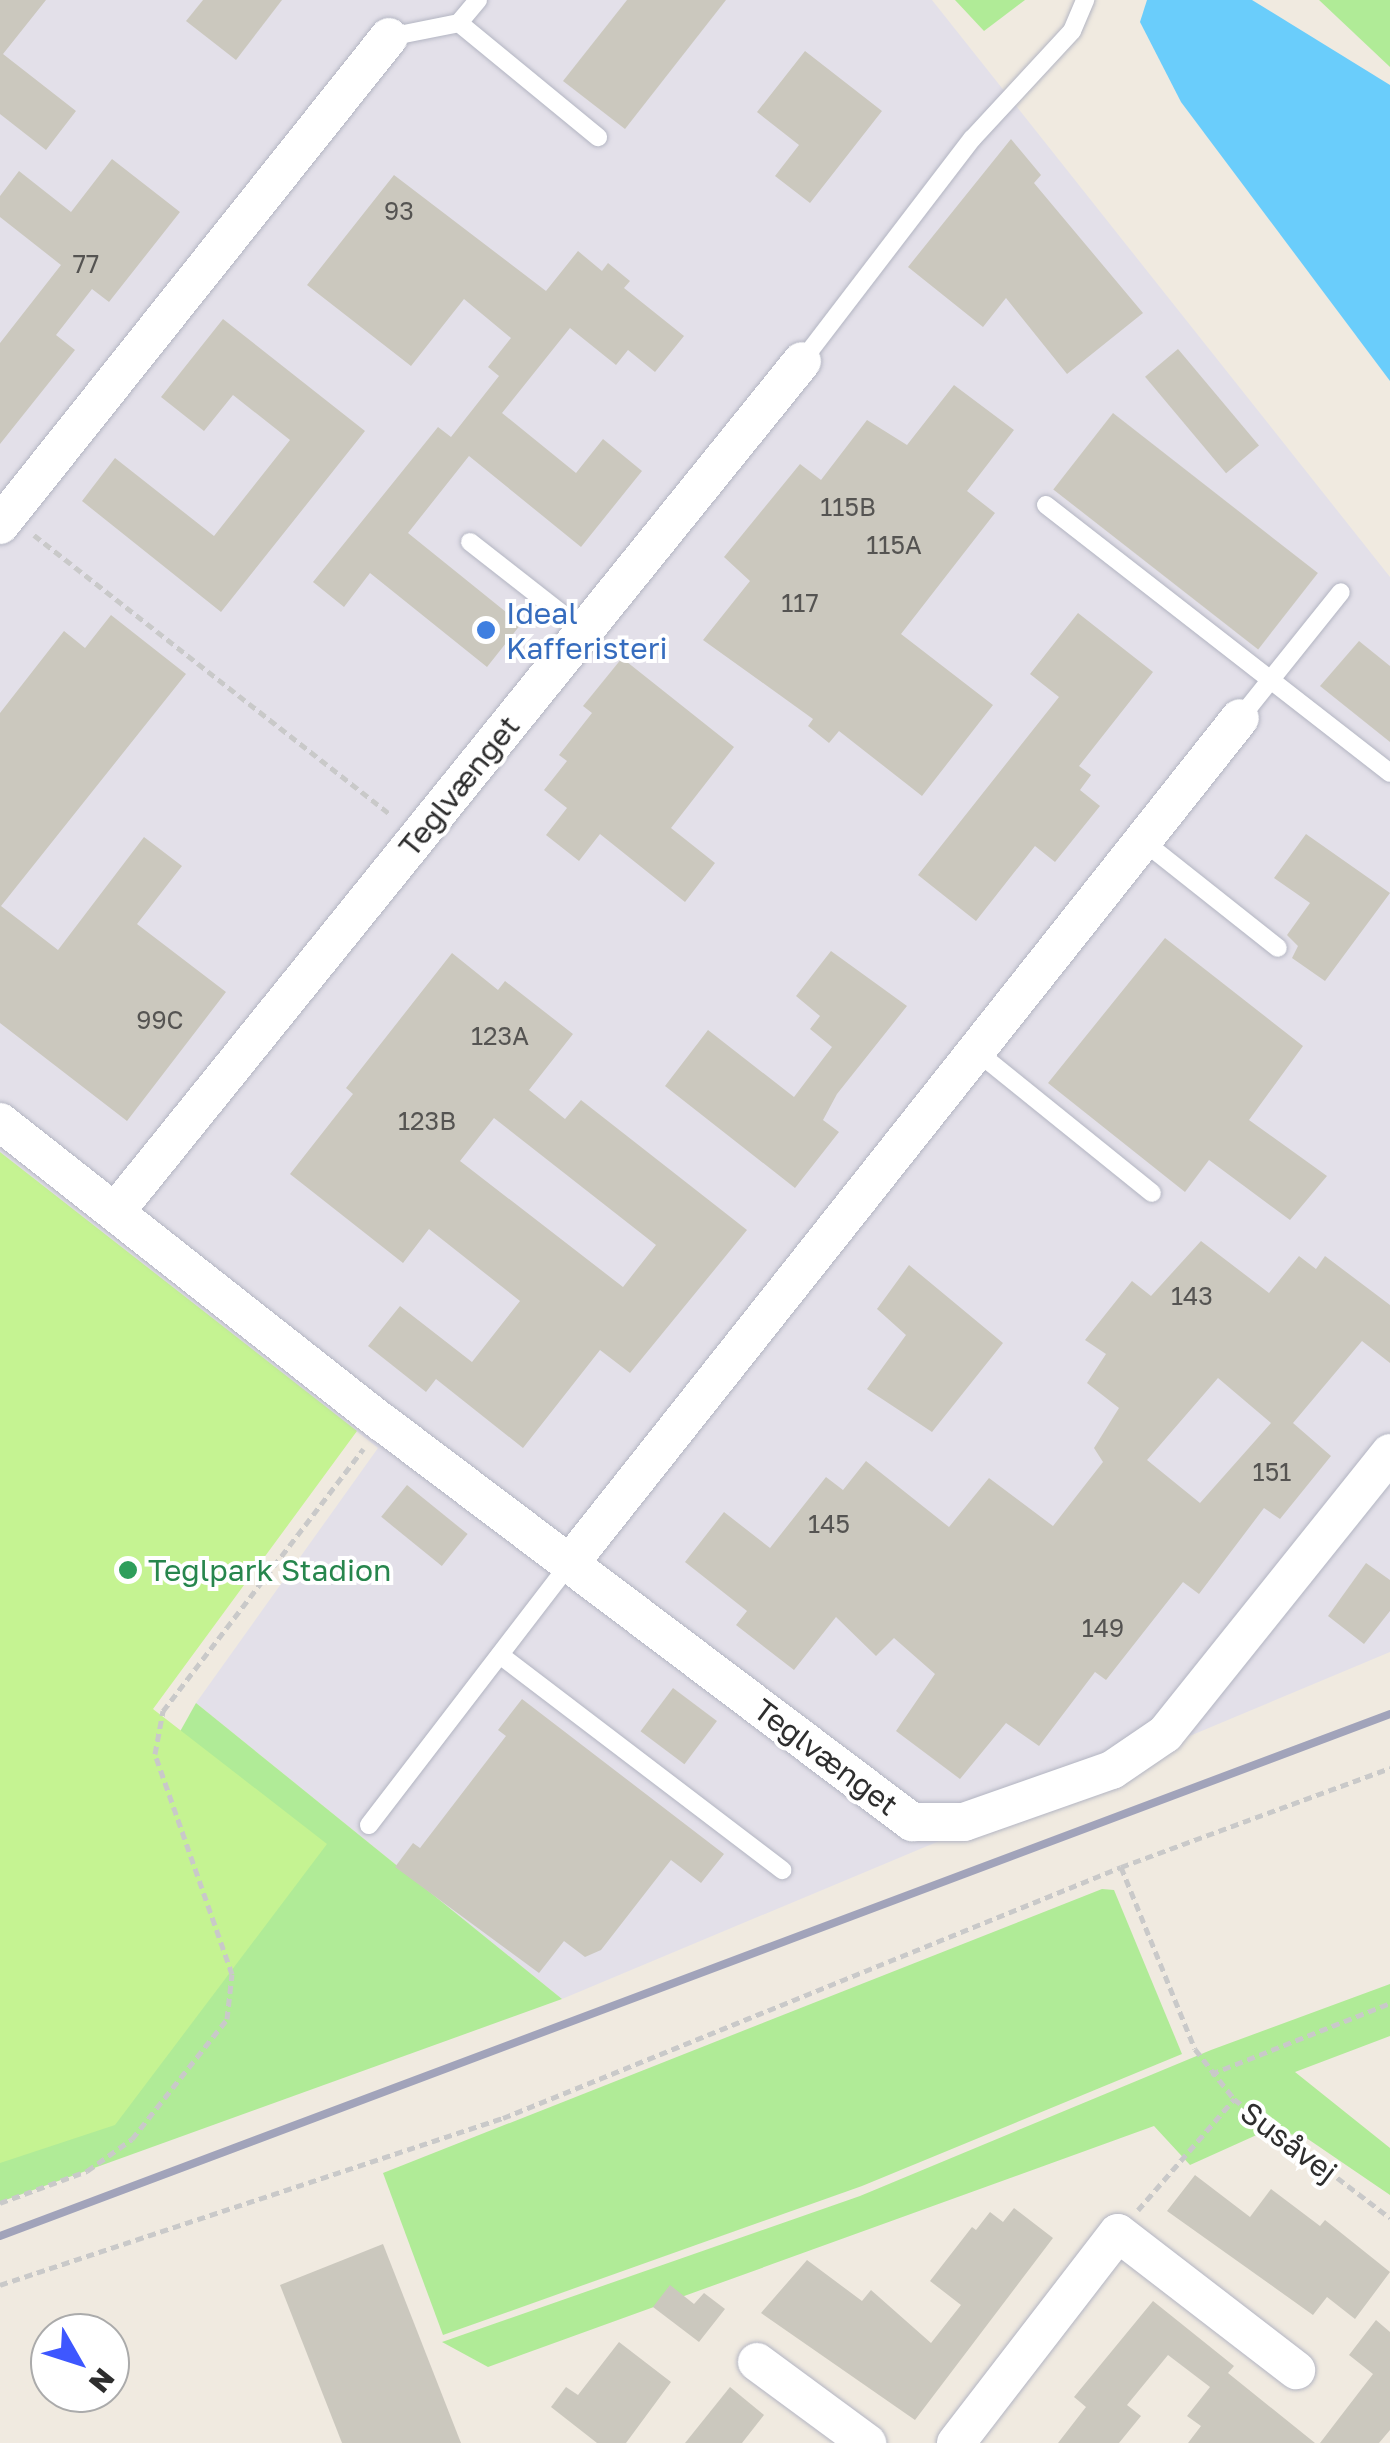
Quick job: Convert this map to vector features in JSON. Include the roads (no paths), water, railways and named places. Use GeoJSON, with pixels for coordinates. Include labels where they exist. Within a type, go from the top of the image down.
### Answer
{"type":"FeatureCollection","features":[{"type":"Feature","properties":{"kind":"street"},"geometry":{"type":"LineString","coordinates":[[4,520],[389,37]]}},
{"type":"Feature","properties":{"kind":"street","name":"Teglvænget"},"geometry":{"type":"LineString","coordinates":[[116,1211],[802,361]]}},
{"type":"Feature","properties":{"kind":"street"},"geometry":{"type":"LineString","coordinates":[[570,1563],[1240,718]]}},
{"type":"Feature","properties":{"kind":"street","name":"Teglvænget"},"geometry":{"type":"LineString","coordinates":[[0,1122],[382,1423],[912,1822],[964,1822],[1112,1770],[1164,1734],[1390,1452]]}},
{"type":"Feature","properties":{"kind":"street"},"geometry":{"type":"LineString","coordinates":[[956,2443],[1118,2233],[1296,2370]]}},
{"type":"Feature","properties":{"kind":"street"},"geometry":{"type":"LineString","coordinates":[[758,2362],[867,2443]]}},
{"type":"Feature","properties":{"kind":"lane"},"geometry":{"type":"LineString","coordinates":[[389,37],[459,23],[478,0]]}},
{"type":"Feature","properties":{"kind":"lane"},"geometry":{"type":"LineString","coordinates":[[802,361],[972,139],[1072,31],[1085,0]]}},
{"type":"Feature","properties":{"kind":"lane"},"geometry":{"type":"LineString","coordinates":[[459,23],[598,137]]}},
{"type":"Feature","properties":{"kind":"lane"},"geometry":{"type":"LineString","coordinates":[[1046,504],[1390,773]]}},
{"type":"Feature","properties":{"kind":"lane"},"geometry":{"type":"LineString","coordinates":[[470,542],[584,631]]}},
{"type":"Feature","properties":{"kind":"lane"},"geometry":{"type":"LineString","coordinates":[[1240,718],[1341,592]]}},
{"type":"Feature","properties":{"kind":"lane"},"geometry":{"type":"LineString","coordinates":[[1143,840],[1278,948]]}},
{"type":"Feature","properties":{"kind":"lane"},"geometry":{"type":"LineString","coordinates":[[976,1051],[1152,1193]]}},
{"type":"Feature","properties":{"kind":"lane"},"geometry":{"type":"LineString","coordinates":[[368,1826],[570,1563]]}},
{"type":"Feature","properties":{"kind":"lane"},"geometry":{"type":"LineString","coordinates":[[500,1655],[782,1870]]}},
{"type":"Feature","properties":{"kind":"water"},"geometry":{"type":"Polygon","coordinates":[[[1147,0],[1252,0],[1390,85],[1390,381],[1181,102],[1140,22],[1147,0]]]}},
{"type":"Feature","properties":{"kind":"railway"},"geometry":{"type":"LineString","coordinates":[[0,2236],[1390,1714]]}},
{"type":"Feature","properties":{"kind":"place","name":"Ideal Kafferisteri"},"geometry":{"type":"Point","coordinates":[486,630]}},
{"type":"Feature","properties":{"kind":"place","name":"Teglpark Stadion"},"geometry":{"type":"Point","coordinates":[128,1570]}}]}
